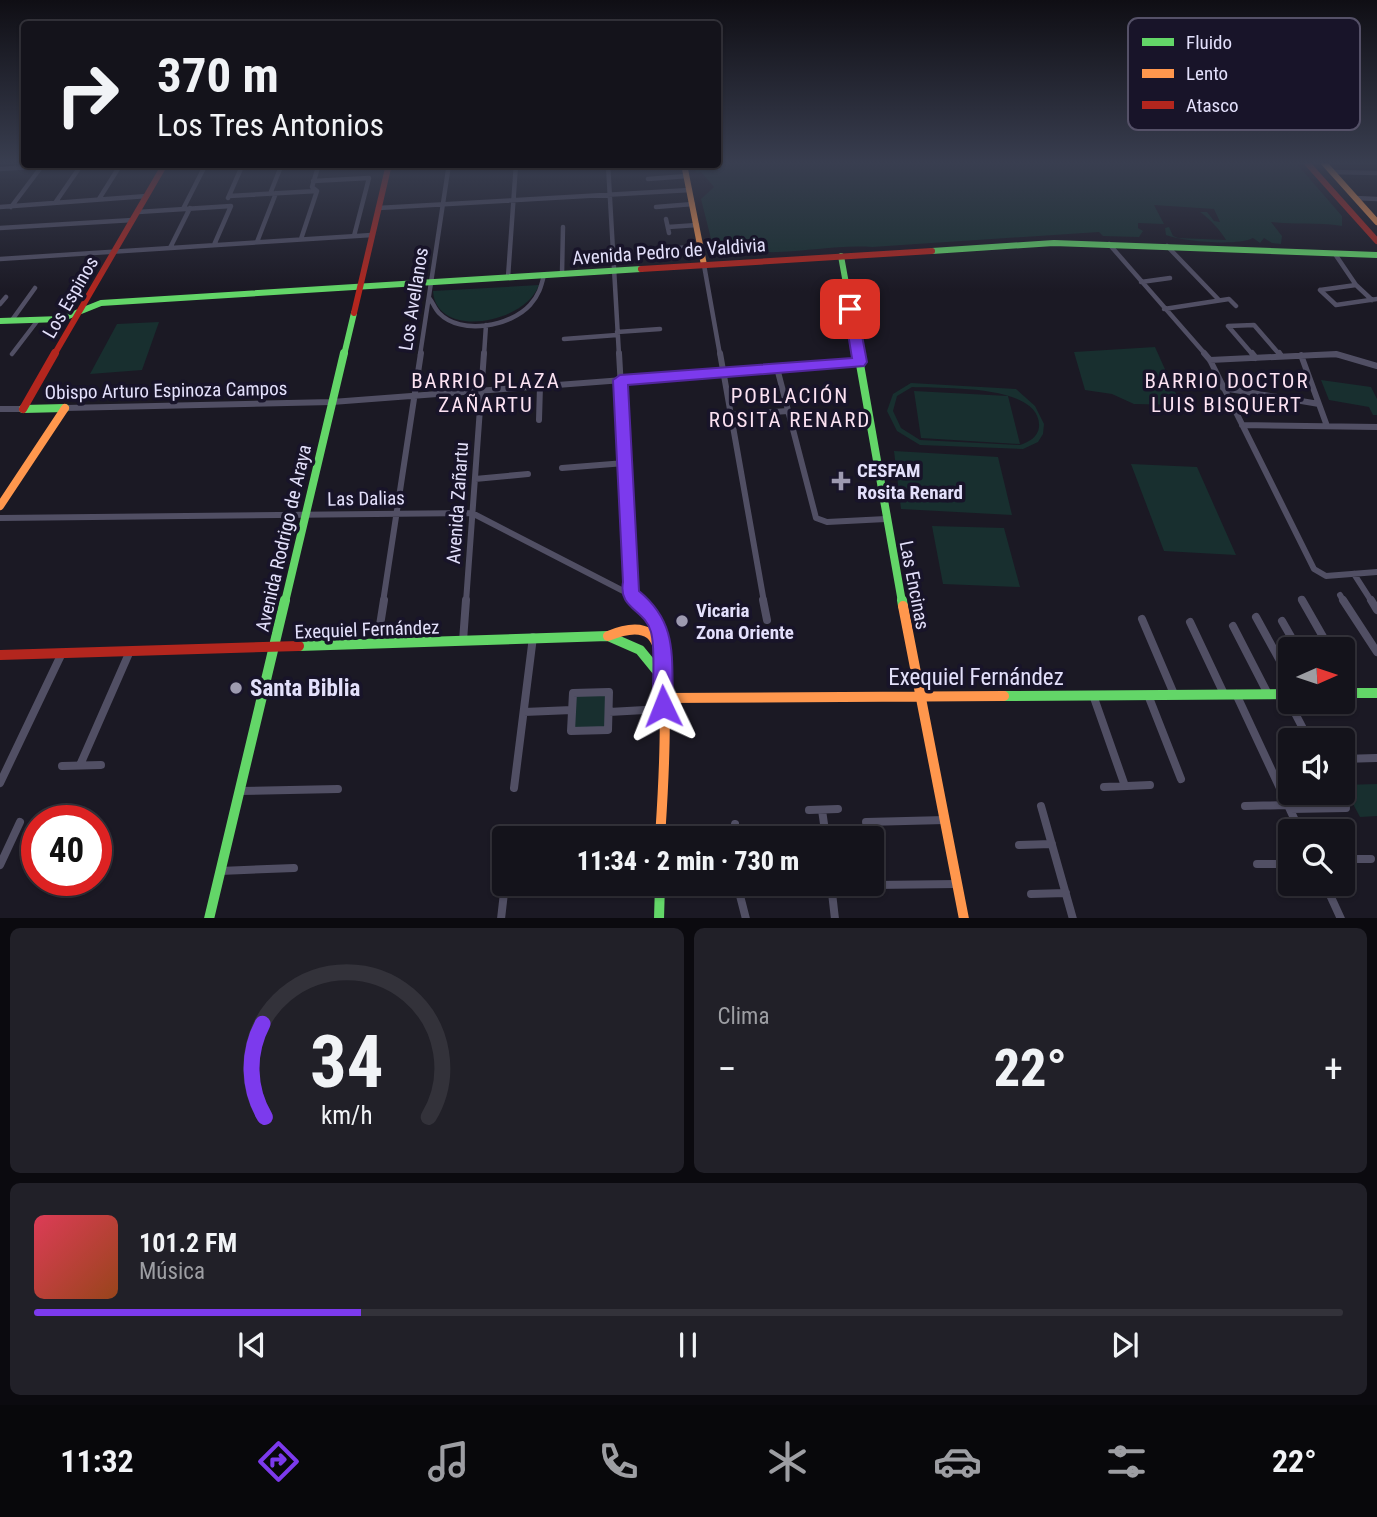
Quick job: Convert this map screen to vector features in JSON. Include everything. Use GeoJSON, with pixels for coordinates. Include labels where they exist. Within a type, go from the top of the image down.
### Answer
{"type":"FeatureCollection","features":[{"type":"Feature","properties":{"kind":"main road","name":"Los Espinos"},"geometry":{"type":"LineString","coordinates":[[23,409],[142,206]]}},
{"type":"Feature","properties":{"kind":"main road"},"geometry":{"type":"LineString","coordinates":[[692,206],[704,265]]}},
{"type":"Feature","properties":{"kind":"main road"},"geometry":{"type":"LineString","coordinates":[[1345,206],[1377,241]]}},
{"type":"Feature","properties":{"kind":"main road"},"geometry":{"type":"LineString","coordinates":[[1363,206],[1377,222]]}},
{"type":"Feature","properties":{"kind":"main road","name":"Avenida Rodrigo de Araya"},"geometry":{"type":"LineString","coordinates":[[209,918],[378,208]]}},
{"type":"Feature","properties":{"kind":"main road","name":"Avenida Pedro de Valdivia"},"geometry":{"type":"LineString","coordinates":[[0,321],[61,319],[101,303],[1054,243],[1108,243],[1377,257]]}},
{"type":"Feature","properties":{"kind":"main road","name":"Las Encinas"},"geometry":{"type":"LineString","coordinates":[[841,256],[886,519],[964,918]]}},
{"type":"Feature","properties":{"kind":"main road"},"geometry":{"type":"LineString","coordinates":[[0,506],[65,408]]}},
{"type":"Feature","properties":{"kind":"main road","name":"Obispo Arturo Espinoza Campos"},"geometry":{"type":"LineString","coordinates":[[23,409],[65,408]]}},
{"type":"Feature","properties":{"kind":"main road","name":"Exequiel Fernández"},"geometry":{"type":"LineString","coordinates":[[0,654],[376,645],[608,636],[637,645],[654,654],[661,651],[652,634],[645,632],[617,632],[608,636]]}},
{"type":"Feature","properties":{"kind":"main road"},"geometry":{"type":"LineString","coordinates":[[637,645],[662,677]]}},
{"type":"Feature","properties":{"kind":"main road"},"geometry":{"type":"LineString","coordinates":[[660,826],[663,709],[661,651]]}},
{"type":"Feature","properties":{"kind":"main road"},"geometry":{"type":"LineString","coordinates":[[1355,693],[1377,693]]}},
{"type":"Feature","properties":{"kind":"main road","name":"Exequiel Fernández"},"geometry":{"type":"LineString","coordinates":[[663,698],[1278,694]]}},
{"type":"Feature","properties":{"kind":"main road"},"geometry":{"type":"LineString","coordinates":[[659,918],[660,896]]}},
{"type":"Feature","properties":{"kind":"street"},"geometry":{"type":"LineString","coordinates":[[0,207],[28,206]]}},
{"type":"Feature","properties":{"kind":"street"},"geometry":{"type":"LineString","coordinates":[[0,228],[231,206],[214,245]]}},
{"type":"Feature","properties":{"kind":"street"},"geometry":{"type":"LineString","coordinates":[[257,242],[269,206]]}},
{"type":"Feature","properties":{"kind":"street"},"geometry":{"type":"LineString","coordinates":[[301,239],[312,206]]}},
{"type":"Feature","properties":{"kind":"street"},"geometry":{"type":"LineString","coordinates":[[354,236],[362,206]]}},
{"type":"Feature","properties":{"kind":"street"},"geometry":{"type":"LineString","coordinates":[[378,208],[413,206]]}},
{"type":"Feature","properties":{"kind":"street","name":"Los Avellanos"},"geometry":{"type":"LineString","coordinates":[[376,645],[443,206]]}},
{"type":"Feature","properties":{"kind":"street"},"geometry":{"type":"LineString","coordinates":[[508,277],[514,206]]}},
{"type":"Feature","properties":{"kind":"street"},"geometry":{"type":"LineString","coordinates":[[610,206],[632,582],[630,594]]}},
{"type":"Feature","properties":{"kind":"street"},"geometry":{"type":"LineString","coordinates":[[656,207],[670,206]]}},
{"type":"Feature","properties":{"kind":"street"},"geometry":{"type":"LineString","coordinates":[[170,248],[190,208]]}},
{"type":"Feature","properties":{"kind":"street"},"geometry":{"type":"LineString","coordinates":[[666,219],[668,230],[697,225]]}},
{"type":"Feature","properties":{"kind":"street"},"geometry":{"type":"LineString","coordinates":[[562,274],[563,228]]}},
{"type":"Feature","properties":{"kind":"street"},"geometry":{"type":"LineString","coordinates":[[0,259],[372,235]]}},
{"type":"Feature","properties":{"kind":"street"},"geometry":{"type":"LineString","coordinates":[[1108,243],[1210,360],[1307,561],[1326,576],[1377,572]]}},
{"type":"Feature","properties":{"kind":"street"},"geometry":{"type":"LineString","coordinates":[[667,249],[701,246]]}},
{"type":"Feature","properties":{"kind":"street"},"geometry":{"type":"LineString","coordinates":[[1167,246],[1219,300]]}},
{"type":"Feature","properties":{"kind":"street"},"geometry":{"type":"LineString","coordinates":[[1339,255],[1356,285],[1375,300]]}},
{"type":"Feature","properties":{"kind":"street"},"geometry":{"type":"LineString","coordinates":[[704,265],[767,620]]}},
{"type":"Feature","properties":{"kind":"street"},"geometry":{"type":"LineString","coordinates":[[429,293],[432,306],[445,318],[462,324],[486,325],[511,319],[532,306],[541,293],[544,275]]}},
{"type":"Feature","properties":{"kind":"street"},"geometry":{"type":"LineString","coordinates":[[1142,282],[1170,278]]}},
{"type":"Feature","properties":{"kind":"street"},"geometry":{"type":"LineString","coordinates":[[1356,285],[1320,290],[1336,305],[1375,300]]}},
{"type":"Feature","properties":{"kind":"street"},"geometry":{"type":"LineString","coordinates":[[12,320],[35,288]]}},
{"type":"Feature","properties":{"kind":"street"},"geometry":{"type":"LineString","coordinates":[[0,304],[6,297]]}},
{"type":"Feature","properties":{"kind":"street"},"geometry":{"type":"LineString","coordinates":[[1164,309],[1229,299],[1236,306]]}},
{"type":"Feature","properties":{"kind":"street"},"geometry":{"type":"LineString","coordinates":[[12,354],[38,320]]}},
{"type":"Feature","properties":{"kind":"street"},"geometry":{"type":"LineString","coordinates":[[1256,358],[1228,326],[1254,324],[1281,356]]}},
{"type":"Feature","properties":{"kind":"street","name":"Avenida Zañartu"},"geometry":{"type":"LineString","coordinates":[[463,641],[486,325]]}},
{"type":"Feature","properties":{"kind":"street"},"geometry":{"type":"LineString","coordinates":[[564,339],[660,329]]}},
{"type":"Feature","properties":{"kind":"street"},"geometry":{"type":"LineString","coordinates":[[1210,360],[1336,354],[1377,366]]}},
{"type":"Feature","properties":{"kind":"street"},"geometry":{"type":"LineString","coordinates":[[1301,355],[1327,426]]}},
{"type":"Feature","properties":{"kind":"street","name":"Obispo Arturo Espinoza Campos"},"geometry":{"type":"LineString","coordinates":[[65,408],[332,402],[859,362]]}},
{"type":"Feature","properties":{"kind":"street"},"geometry":{"type":"LineString","coordinates":[[777,368],[815,515],[819,520],[886,519]]}},
{"type":"Feature","properties":{"kind":"street"},"geometry":{"type":"LineString","coordinates":[[539,420],[540,386]]}},
{"type":"Feature","properties":{"kind":"street"},"geometry":{"type":"LineString","coordinates":[[1223,388],[1319,404]]}},
{"type":"Feature","properties":{"kind":"street","name":"Obispo Arturo Espinoza Campos"},"geometry":{"type":"LineString","coordinates":[[0,409],[23,409]]}},
{"type":"Feature","properties":{"kind":"street"},"geometry":{"type":"LineString","coordinates":[[730,415],[788,411]]}},
{"type":"Feature","properties":{"kind":"street"},"geometry":{"type":"LineString","coordinates":[[1242,425],[1377,427]]}},
{"type":"Feature","properties":{"kind":"street"},"geometry":{"type":"LineString","coordinates":[[562,468],[625,463]]}},
{"type":"Feature","properties":{"kind":"street"},"geometry":{"type":"LineString","coordinates":[[475,479],[528,474]]}},
{"type":"Feature","properties":{"kind":"street","name":"Las Dalias"},"geometry":{"type":"LineString","coordinates":[[0,519],[305,513],[472,513],[630,594],[644,605],[656,621],[660,631],[661,651]]}},
{"type":"Feature","properties":{"kind":"street"},"geometry":{"type":"LineString","coordinates":[[1354,574],[1377,610]]}},
{"type":"Feature","properties":{"kind":"street"},"geometry":{"type":"LineString","coordinates":[[1340,595],[1377,652]]}},
{"type":"Feature","properties":{"kind":"street"},"geometry":{"type":"LineString","coordinates":[[1301,599],[1323,637]]}},
{"type":"Feature","properties":{"kind":"street"},"geometry":{"type":"LineString","coordinates":[[1256,617],[1278,657]]}},
{"type":"Feature","properties":{"kind":"street"},"geometry":{"type":"LineString","coordinates":[[1142,619],[1174,695]]}},
{"type":"Feature","properties":{"kind":"street"},"geometry":{"type":"LineString","coordinates":[[1282,621],[1291,637]]}},
{"type":"Feature","properties":{"kind":"street"},"geometry":{"type":"LineString","coordinates":[[1190,622],[1224,694]]}},
{"type":"Feature","properties":{"kind":"street"},"geometry":{"type":"LineString","coordinates":[[1233,625],[1268,694]]}},
{"type":"Feature","properties":{"kind":"street"},"geometry":{"type":"LineString","coordinates":[[514,788],[533,637]]}},
{"type":"Feature","properties":{"kind":"street"},"geometry":{"type":"LineString","coordinates":[[80,765],[130,652]]}},
{"type":"Feature","properties":{"kind":"street"},"geometry":{"type":"LineString","coordinates":[[0,783],[62,653]]}},
{"type":"Feature","properties":{"kind":"street"},"geometry":{"type":"LineString","coordinates":[[609,692],[609,712],[608,730],[570,731],[573,693],[609,692]]}},
{"type":"Feature","properties":{"kind":"street"},"geometry":{"type":"LineString","coordinates":[[1236,694],[1294,819]]}},
{"type":"Feature","properties":{"kind":"street"},"geometry":{"type":"LineString","coordinates":[[1093,695],[1125,786]]}},
{"type":"Feature","properties":{"kind":"street"},"geometry":{"type":"LineString","coordinates":[[1148,695],[1181,779]]}},
{"type":"Feature","properties":{"kind":"street"},"geometry":{"type":"LineString","coordinates":[[609,712],[663,709]]}},
{"type":"Feature","properties":{"kind":"street"},"geometry":{"type":"LineString","coordinates":[[524,712],[572,710]]}},
{"type":"Feature","properties":{"kind":"street"},"geometry":{"type":"LineString","coordinates":[[1355,759],[1377,758]]}},
{"type":"Feature","properties":{"kind":"street"},"geometry":{"type":"LineString","coordinates":[[62,766],[101,765]]}},
{"type":"Feature","properties":{"kind":"street"},"geometry":{"type":"LineString","coordinates":[[1104,787],[1150,785]]}},
{"type":"Feature","properties":{"kind":"street"},"geometry":{"type":"LineString","coordinates":[[239,791],[338,789]]}},
{"type":"Feature","properties":{"kind":"street"},"geometry":{"type":"LineString","coordinates":[[1041,806],[1073,918]]}},
{"type":"Feature","properties":{"kind":"street"},"geometry":{"type":"LineString","coordinates":[[1245,806],[1346,808]]}},
{"type":"Feature","properties":{"kind":"street"},"geometry":{"type":"LineString","coordinates":[[809,810],[838,809]]}},
{"type":"Feature","properties":{"kind":"street"},"geometry":{"type":"LineString","coordinates":[[822,810],[824,826]]}},
{"type":"Feature","properties":{"kind":"street"},"geometry":{"type":"LineString","coordinates":[[866,821],[945,820]]}},
{"type":"Feature","properties":{"kind":"street"},"geometry":{"type":"LineString","coordinates":[[0,865],[20,822]]}},
{"type":"Feature","properties":{"kind":"street"},"geometry":{"type":"LineString","coordinates":[[1019,845],[1052,844]]}},
{"type":"Feature","properties":{"kind":"street"},"geometry":{"type":"LineString","coordinates":[[1355,859],[1371,859]]}},
{"type":"Feature","properties":{"kind":"street"},"geometry":{"type":"LineString","coordinates":[[1257,864],[1278,864]]}},
{"type":"Feature","properties":{"kind":"street"},"geometry":{"type":"LineString","coordinates":[[220,871],[294,868]]}},
{"type":"Feature","properties":{"kind":"street"},"geometry":{"type":"LineString","coordinates":[[884,885],[957,884]]}},
{"type":"Feature","properties":{"kind":"street"},"geometry":{"type":"LineString","coordinates":[[1031,894],[1066,893]]}},
{"type":"Feature","properties":{"kind":"street"},"geometry":{"type":"LineString","coordinates":[[501,918],[504,896]]}},
{"type":"Feature","properties":{"kind":"street"},"geometry":{"type":"LineString","coordinates":[[740,896],[746,918]]}},
{"type":"Feature","properties":{"kind":"street"},"geometry":{"type":"LineString","coordinates":[[832,896],[835,918]]}},
{"type":"Feature","properties":{"kind":"street"},"geometry":{"type":"LineString","coordinates":[[1330,896],[1341,918]]}},
{"type":"Feature","properties":{"kind":"green space"},"geometry":{"type":"Polygon","coordinates":[[[703,206],[1154,206],[1164,224],[1138,223],[1138,228],[1143,231],[1139,237],[1103,236],[1099,232],[772,252],[734,251],[724,243],[711,239],[703,206]]]}},
{"type":"Feature","properties":{"kind":"green space"},"geometry":{"type":"Polygon","coordinates":[[[1167,206],[1333,206],[1342,216],[1342,226],[1271,222],[1282,236],[1281,244],[1264,238],[1260,243],[1253,238],[1236,242],[1179,238],[1226,240],[1200,212],[1207,212],[1214,221],[1220,222],[1214,209],[1167,206]]]}},
{"type":"Feature","properties":{"kind":"green space"},"geometry":{"type":"Polygon","coordinates":[[[1169,227],[1177,237],[1175,237],[1166,235],[1165,228],[1169,227]]]}},
{"type":"Feature","properties":{"kind":"green space"},"geometry":{"type":"Polygon","coordinates":[[[539,285],[531,298],[517,309],[482,321],[464,321],[449,316],[438,306],[433,291],[539,285]]]}},
{"type":"Feature","properties":{"kind":"green space"},"geometry":{"type":"Polygon","coordinates":[[[159,322],[142,370],[90,374],[117,324],[159,322]]]}},
{"type":"Feature","properties":{"kind":"green space"},"geometry":{"type":"Polygon","coordinates":[[[1155,347],[1181,405],[1134,404],[1112,394],[1085,390],[1074,352],[1155,347]]]}},
{"type":"Feature","properties":{"kind":"green space"},"geometry":{"type":"Polygon","coordinates":[[[1321,380],[1371,387],[1377,399],[1377,415],[1373,415],[1369,407],[1329,400],[1321,380]]]}},
{"type":"Feature","properties":{"kind":"green space"},"geometry":{"type":"Polygon","coordinates":[[[911,383],[1016,389],[1035,406],[1044,424],[1043,434],[1038,442],[1023,449],[920,445],[897,431],[887,411],[893,394],[911,383]],[[912,387],[897,396],[893,411],[901,428],[920,440],[1020,445],[1037,434],[1039,427],[1036,413],[1024,402],[987,391],[912,387]]]}},
{"type":"Feature","properties":{"kind":"green space"},"geometry":{"type":"Polygon","coordinates":[[[914,391],[1008,396],[1020,444],[921,438],[914,391]]]}},
{"type":"Feature","properties":{"kind":"green space"},"geometry":{"type":"Polygon","coordinates":[[[894,451],[998,457],[1012,515],[901,509],[894,451]]]}},
{"type":"Feature","properties":{"kind":"green space"},"geometry":{"type":"Polygon","coordinates":[[[1131,464],[1197,467],[1236,555],[1164,551],[1131,464]]]}},
{"type":"Feature","properties":{"kind":"green space"},"geometry":{"type":"Polygon","coordinates":[[[932,526],[1004,528],[1020,587],[943,584],[932,526]]]}},
{"type":"Feature","properties":{"kind":"green space"},"geometry":{"type":"Polygon","coordinates":[[[607,694],[605,727],[573,728],[576,695],[607,694]]]}},
{"type":"Feature","properties":{"kind":"green space"},"geometry":{"type":"Polygon","coordinates":[[[1377,784],[1377,816],[1360,817],[1354,805],[1355,785],[1377,784]]]}},
{"type":"Feature","properties":{"kind":"traffic: fast"},"geometry":{"type":"LineString","coordinates":[[932,251],[1054,243],[1377,255]]}},
{"type":"Feature","properties":{"kind":"traffic: fast"},"geometry":{"type":"LineString","coordinates":[[841,256],[903,606]]}},
{"type":"Feature","properties":{"kind":"traffic: fast"},"geometry":{"type":"LineString","coordinates":[[0,321],[61,319],[101,303],[641,269]]}},
{"type":"Feature","properties":{"kind":"traffic: fast"},"geometry":{"type":"LineString","coordinates":[[209,918],[354,313]]}},
{"type":"Feature","properties":{"kind":"traffic: fast"},"geometry":{"type":"LineString","coordinates":[[23,409],[65,408]]}},
{"type":"Feature","properties":{"kind":"traffic: fast"},"geometry":{"type":"LineString","coordinates":[[299,646],[608,636],[640,650],[662,677]]}},
{"type":"Feature","properties":{"kind":"traffic: fast"},"geometry":{"type":"LineString","coordinates":[[1355,693],[1377,693]]}},
{"type":"Feature","properties":{"kind":"traffic: fast"},"geometry":{"type":"LineString","coordinates":[[1004,696],[1278,694]]}},
{"type":"Feature","properties":{"kind":"traffic: fast"},"geometry":{"type":"LineString","coordinates":[[659,918],[660,896]]}},
{"type":"Feature","properties":{"kind":"traffic: slow"},"geometry":{"type":"LineString","coordinates":[[692,206],[704,265]]}},
{"type":"Feature","properties":{"kind":"traffic: slow"},"geometry":{"type":"LineString","coordinates":[[1362,206],[1377,222]]}},
{"type":"Feature","properties":{"kind":"traffic: slow"},"geometry":{"type":"LineString","coordinates":[[0,506],[65,408]]}},
{"type":"Feature","properties":{"kind":"traffic: slow"},"geometry":{"type":"LineString","coordinates":[[903,606],[964,918]]}},
{"type":"Feature","properties":{"kind":"traffic: slow"},"geometry":{"type":"LineString","coordinates":[[608,636],[625,631],[645,631],[654,638],[660,653],[664,704],[661,826]]}},
{"type":"Feature","properties":{"kind":"traffic: slow"},"geometry":{"type":"LineString","coordinates":[[663,698],[1004,696]]}},
{"type":"Feature","properties":{"kind":"traffic: jam"},"geometry":{"type":"LineString","coordinates":[[23,409],[141,206]]}},
{"type":"Feature","properties":{"kind":"traffic: jam"},"geometry":{"type":"LineString","coordinates":[[354,313],[379,206]]}},
{"type":"Feature","properties":{"kind":"traffic: jam"},"geometry":{"type":"LineString","coordinates":[[1345,206],[1377,241]]}},
{"type":"Feature","properties":{"kind":"traffic: jam"},"geometry":{"type":"LineString","coordinates":[[641,269],[932,251]]}},
{"type":"Feature","properties":{"kind":"traffic: jam"},"geometry":{"type":"LineString","coordinates":[[0,655],[299,646]]}},
{"type":"Feature","properties":{"kind":"place","name":"CESFAM Rosita Renard"},"geometry":{"type":"Point","coordinates":[841,481]}},
{"type":"Feature","properties":{"kind":"place","name":"Vicaria Zona Oriente"},"geometry":{"type":"Point","coordinates":[682,621]}},
{"type":"Feature","properties":{"kind":"place","name":"Santa Biblia"},"geometry":{"type":"Point","coordinates":[236,688]}},
{"type":"Feature","properties":{"kind":"district","name":"BARRIO PLAZA ZAÑARTU"},"geometry":{"type":"Point","coordinates":[486,393]}},
{"type":"Feature","properties":{"kind":"district","name":"BARRIO DOCTOR LUIS BISQUERT"},"geometry":{"type":"Point","coordinates":[1227,393]}},
{"type":"Feature","properties":{"kind":"district","name":"POBLACIÓN ROSITA RENARD"},"geometry":{"type":"Point","coordinates":[790,408]}},
{"type":"Feature","properties":{"kind":"route"},"geometry":{"type":"LineString","coordinates":[[663,706],[660,631],[649,610],[630,594],[632,582],[620,380],[859,362],[850,309]]}}]}
